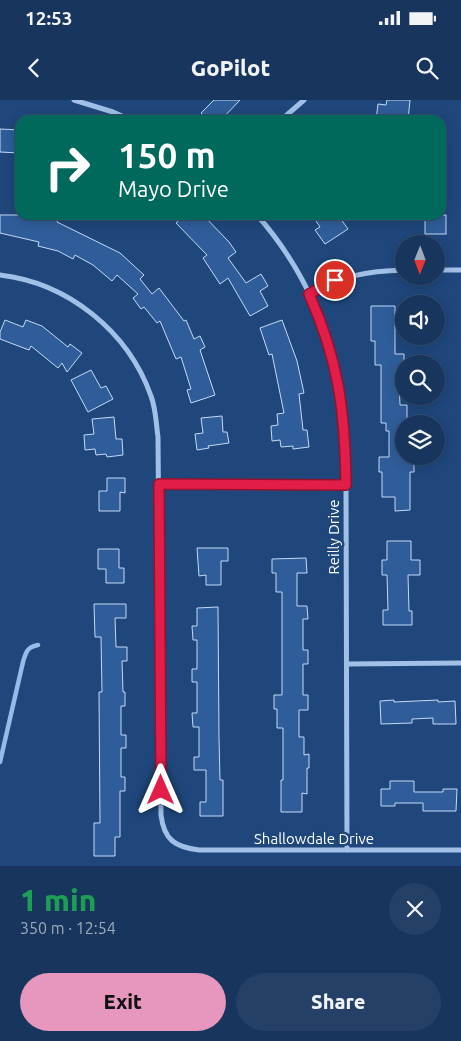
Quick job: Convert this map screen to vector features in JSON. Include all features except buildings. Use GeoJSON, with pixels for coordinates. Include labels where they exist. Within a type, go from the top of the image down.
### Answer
{"type":"FeatureCollection","features":[{"type":"Feature","properties":{"kind":"street"},"geometry":{"type":"LineString","coordinates":[[74,100],[119,115]]}},
{"type":"Feature","properties":{"kind":"street"},"geometry":{"type":"LineString","coordinates":[[287,115],[304,100]]}},
{"type":"Feature","properties":{"kind":"street","name":"Reilly Drive"},"geometry":{"type":"LineString","coordinates":[[261,220],[282,247],[309,294],[333,356],[338,380],[345,434],[346,485],[347,850]]}},
{"type":"Feature","properties":{"kind":"street"},"geometry":{"type":"LineString","coordinates":[[309,294],[335,280],[356,274],[395,270]]}},
{"type":"Feature","properties":{"kind":"street"},"geometry":{"type":"LineString","coordinates":[[445,270],[461,270]]}},
{"type":"Feature","properties":{"kind":"street"},"geometry":{"type":"LineString","coordinates":[[0,275],[33,281],[58,291],[103,322],[122,344],[142,375],[151,396],[158,437],[159,484],[346,485]]}},
{"type":"Feature","properties":{"kind":"street","name":"Shallowdale Drive"},"geometry":{"type":"LineString","coordinates":[[159,484],[161,815],[164,831],[169,840],[180,847],[199,850],[461,850]]}},
{"type":"Feature","properties":{"kind":"street"},"geometry":{"type":"LineString","coordinates":[[347,664],[461,664]]}},
{"type":"Feature","properties":{"kind":"waterway"},"geometry":{"type":"LineString","coordinates":[[0,762],[24,658],[29,649],[38,645]]}},
{"type":"Feature","properties":{"kind":"route"},"geometry":{"type":"LineString","coordinates":[[161,790],[159,484],[346,485],[345,434],[338,380],[333,356],[309,294],[335,280]]}}]}
